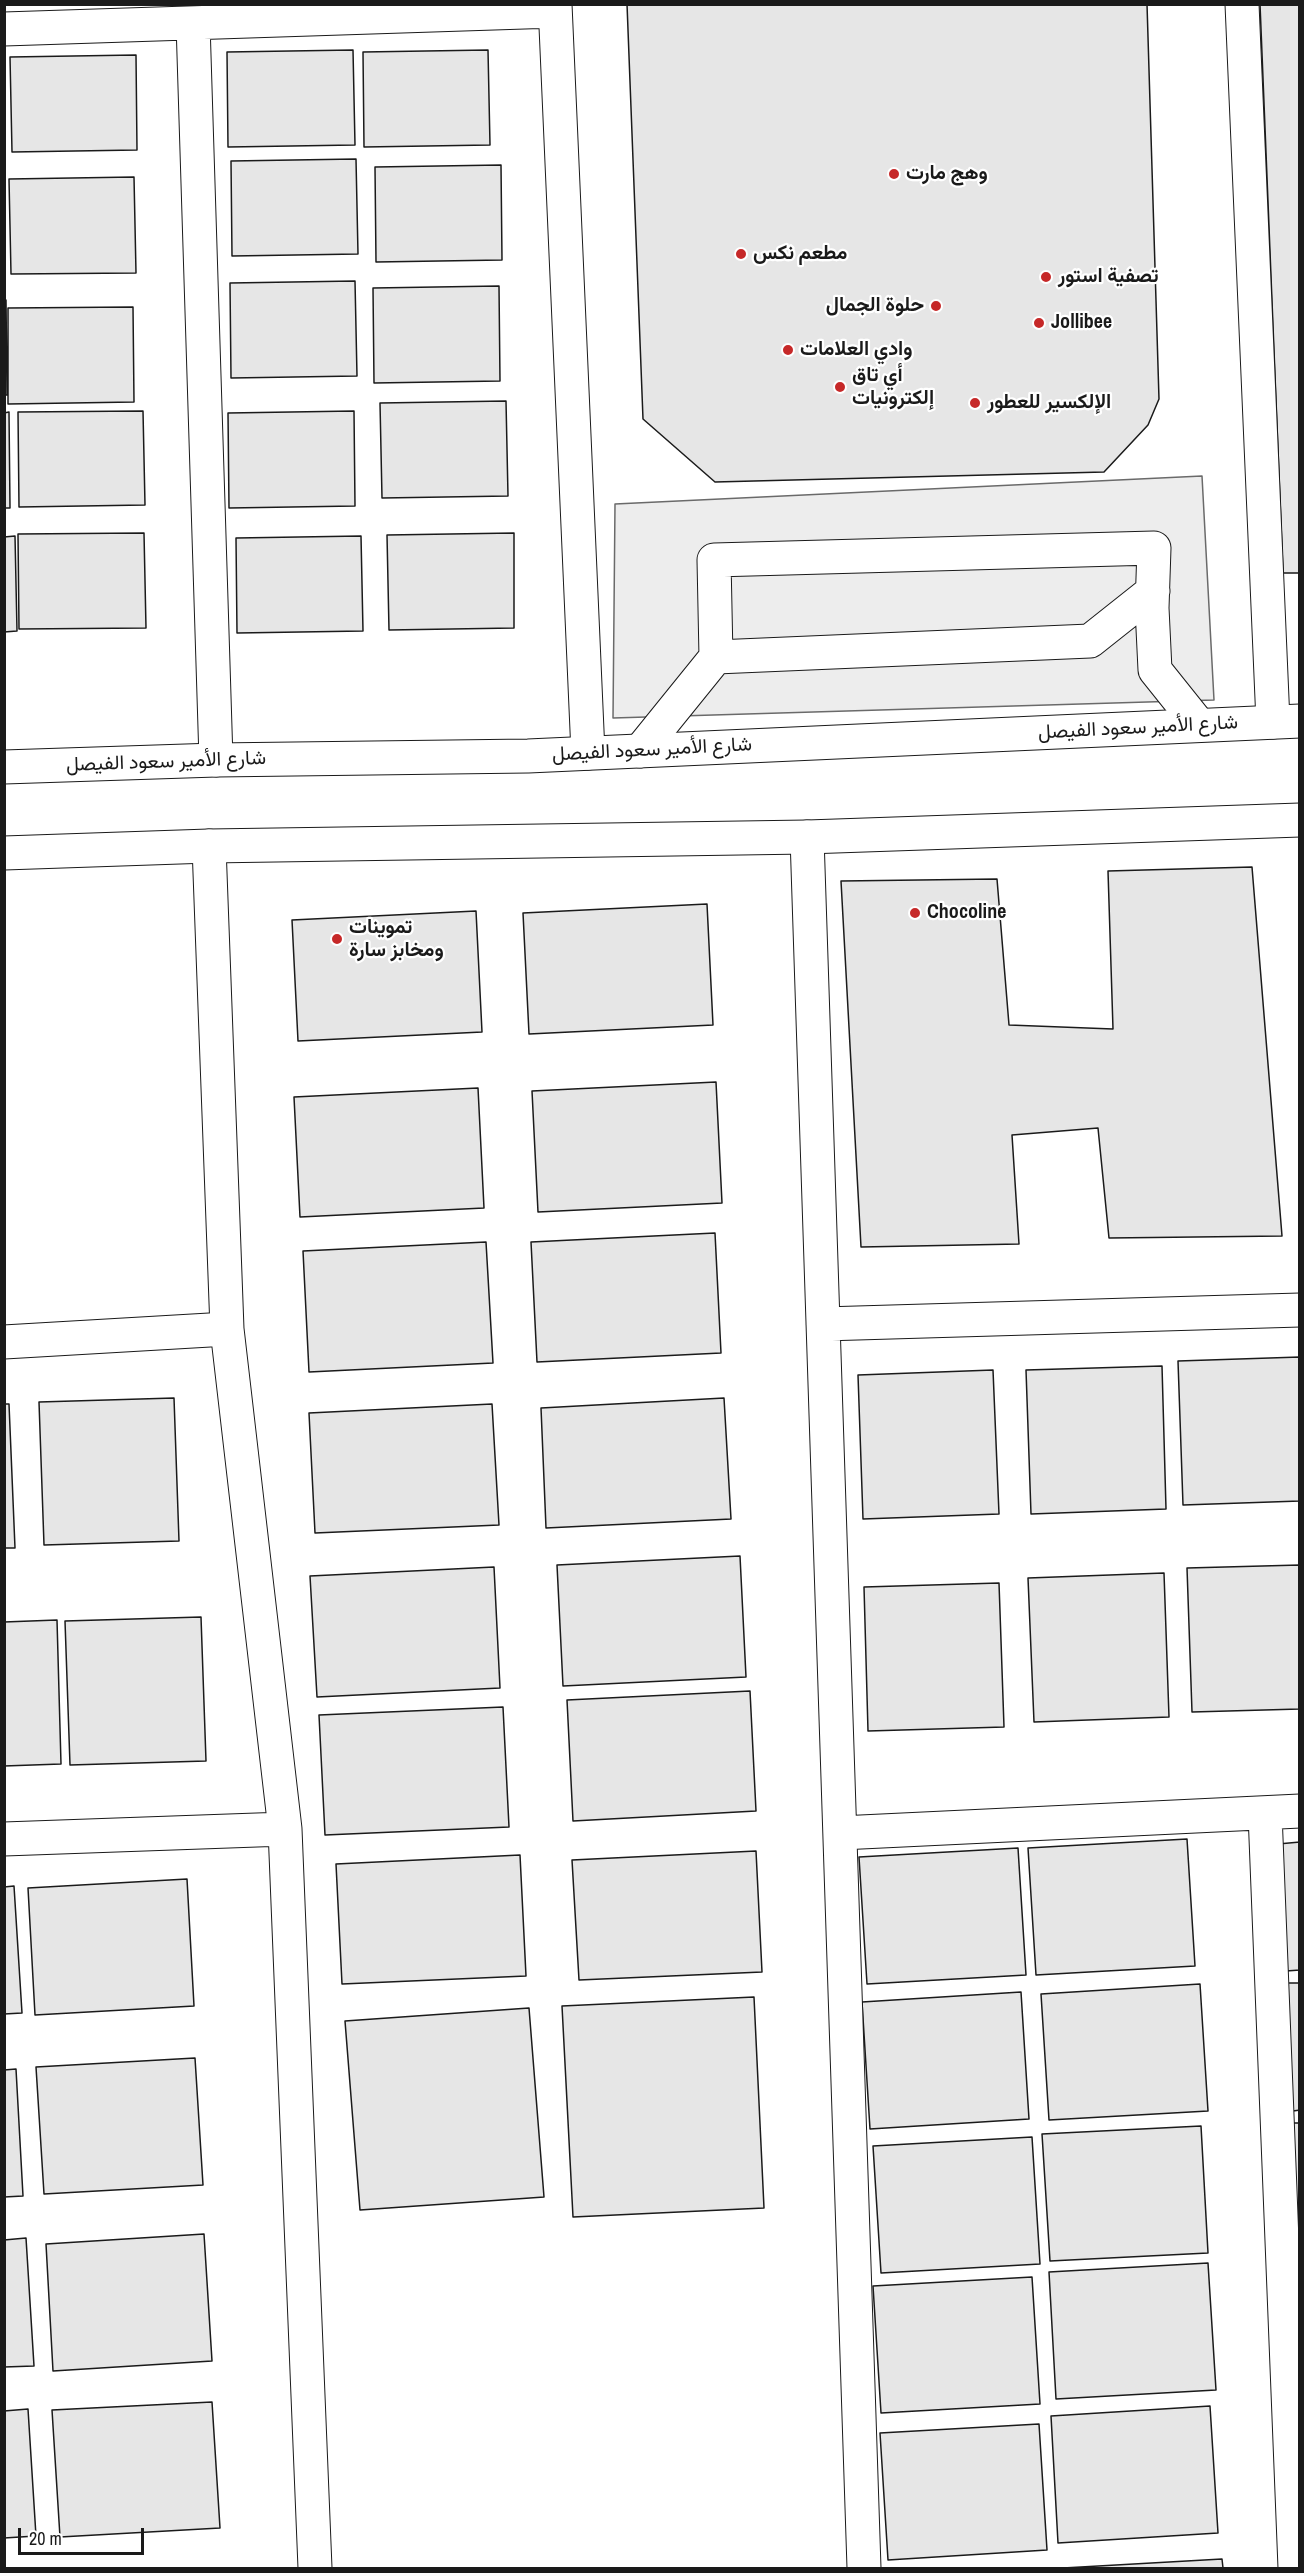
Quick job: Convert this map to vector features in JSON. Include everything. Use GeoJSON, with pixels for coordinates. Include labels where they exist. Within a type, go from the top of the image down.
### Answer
{"type":"FeatureCollection","features":[{"type":"Feature","properties":{"kind":"street"},"geometry":{"type":"LineString","coordinates":[[1242,4],[1286,721]]}},
{"type":"Feature","properties":{"kind":"street"},"geometry":{"type":"LineString","coordinates":[[4,29],[555,8],[588,753]]}},
{"type":"Feature","properties":{"kind":"street"},"geometry":{"type":"LineString","coordinates":[[193,23],[216,760]]}},
{"type":"Feature","properties":{"kind":"street"},"geometry":{"type":"LineString","coordinates":[[640,751],[716,657],[714,560],[1154,548],[1155,670],[1199,725]]}},
{"type":"Feature","properties":{"kind":"street"},"geometry":{"type":"LineString","coordinates":[[716,657],[1090,641],[1153,591]]}},
{"type":"Feature","properties":{"kind":"street","name":"شارع الأمير سعود الفيصل"},"geometry":{"type":"LineString","coordinates":[[4,766],[588,753],[1286,721]]}},
{"type":"Feature","properties":{"kind":"street"},"geometry":{"type":"LineString","coordinates":[[4,853],[209,846],[807,837],[1299,820]]}},
{"type":"Feature","properties":{"kind":"street"},"geometry":{"type":"LineString","coordinates":[[807,837],[864,2568]]}},
{"type":"Feature","properties":{"kind":"street"},"geometry":{"type":"LineString","coordinates":[[209,846],[227,1329],[285,1829],[315,2568]]}},
{"type":"Feature","properties":{"kind":"street"},"geometry":{"type":"LineString","coordinates":[[823,1324],[1299,1310]]}},
{"type":"Feature","properties":{"kind":"street"},"geometry":{"type":"LineString","coordinates":[[4,1342],[227,1329]]}},
{"type":"Feature","properties":{"kind":"street"},"geometry":{"type":"LineString","coordinates":[[840,1833],[1299,1811]]}},
{"type":"Feature","properties":{"kind":"street"},"geometry":{"type":"LineString","coordinates":[[1265,1813],[1295,2568]]}},
{"type":"Feature","properties":{"kind":"street"},"geometry":{"type":"LineString","coordinates":[[4,1839],[285,1829]]}},
{"type":"Feature","properties":{"kind":"shaded area"},"geometry":{"type":"Polygon","coordinates":[[[1202,476],[1214,700],[613,718],[615,504],[1202,476]]]}},
{"type":"Feature","properties":{"kind":"building"},"geometry":{"type":"Polygon","coordinates":[[[627,4],[1147,4],[1159,399],[1148,425],[1104,472],[715,482],[643,419],[627,4]]]}},
{"type":"Feature","properties":{"kind":"building"},"geometry":{"type":"Polygon","coordinates":[[[1260,4],[1300,4],[1300,573],[1283,573],[1260,4]]]}},
{"type":"Feature","properties":{"kind":"building"},"geometry":{"type":"Polygon","coordinates":[[[353,50],[355,145],[228,147],[227,52],[353,50]]]}},
{"type":"Feature","properties":{"kind":"building"},"geometry":{"type":"Polygon","coordinates":[[[488,50],[490,145],[364,147],[363,52],[488,50]]]}},
{"type":"Feature","properties":{"kind":"building"},"geometry":{"type":"Polygon","coordinates":[[[136,55],[137,150],[12,152],[10,57],[136,55]]]}},
{"type":"Feature","properties":{"kind":"building"},"geometry":{"type":"Polygon","coordinates":[[[356,159],[358,254],[232,256],[231,161],[356,159]]]}},
{"type":"Feature","properties":{"kind":"building"},"geometry":{"type":"Polygon","coordinates":[[[501,165],[502,260],[376,262],[375,167],[501,165]]]}},
{"type":"Feature","properties":{"kind":"building"},"geometry":{"type":"Polygon","coordinates":[[[134,177],[136,273],[11,274],[9,179],[134,177]]]}},
{"type":"Feature","properties":{"kind":"building"},"geometry":{"type":"Polygon","coordinates":[[[355,281],[357,376],[231,378],[230,283],[355,281]]]}},
{"type":"Feature","properties":{"kind":"building"},"geometry":{"type":"Polygon","coordinates":[[[499,286],[500,381],[374,383],[373,288],[499,286]]]}},
{"type":"Feature","properties":{"kind":"building"},"geometry":{"type":"Polygon","coordinates":[[[4,300],[6,300],[7,395],[4,395],[4,300]]]}},
{"type":"Feature","properties":{"kind":"building"},"geometry":{"type":"Polygon","coordinates":[[[133,307],[134,402],[8,404],[8,308],[133,307]]]}},
{"type":"Feature","properties":{"kind":"building"},"geometry":{"type":"Polygon","coordinates":[[[506,401],[508,496],[382,498],[380,403],[506,401]]]}},
{"type":"Feature","properties":{"kind":"building"},"geometry":{"type":"Polygon","coordinates":[[[143,411],[145,505],[19,507],[18,412],[143,411]]]}},
{"type":"Feature","properties":{"kind":"building"},"geometry":{"type":"Polygon","coordinates":[[[354,411],[355,506],[229,508],[228,413],[354,411]]]}},
{"type":"Feature","properties":{"kind":"building"},"geometry":{"type":"Polygon","coordinates":[[[9,412],[10,508],[4,508],[4,413],[9,412]]]}},
{"type":"Feature","properties":{"kind":"building"},"geometry":{"type":"Polygon","coordinates":[[[144,533],[146,628],[19,629],[18,534],[144,533]]]}},
{"type":"Feature","properties":{"kind":"building"},"geometry":{"type":"Polygon","coordinates":[[[514,533],[514,628],[389,630],[387,535],[514,533]]]}},
{"type":"Feature","properties":{"kind":"building"},"geometry":{"type":"Polygon","coordinates":[[[15,536],[17,631],[4,632],[4,537],[15,536]]]}},
{"type":"Feature","properties":{"kind":"building"},"geometry":{"type":"Polygon","coordinates":[[[361,536],[363,631],[237,633],[236,538],[361,536]]]}},
{"type":"Feature","properties":{"kind":"building"},"geometry":{"type":"Polygon","coordinates":[[[1252,867],[1282,1236],[1109,1238],[1098,1128],[1012,1135],[1019,1244],[861,1247],[841,881],[997,879],[1009,1025],[1113,1029],[1108,871],[1252,867]]]}},
{"type":"Feature","properties":{"kind":"building"},"geometry":{"type":"Polygon","coordinates":[[[707,904],[713,1025],[529,1034],[523,913],[707,904]]]}},
{"type":"Feature","properties":{"kind":"building"},"geometry":{"type":"Polygon","coordinates":[[[476,911],[482,1032],[298,1041],[292,920],[476,911]]]}},
{"type":"Feature","properties":{"kind":"building"},"geometry":{"type":"Polygon","coordinates":[[[716,1082],[722,1203],[538,1212],[532,1091],[716,1082]]]}},
{"type":"Feature","properties":{"kind":"building"},"geometry":{"type":"Polygon","coordinates":[[[478,1088],[484,1208],[300,1217],[294,1097],[478,1088]]]}},
{"type":"Feature","properties":{"kind":"building"},"geometry":{"type":"Polygon","coordinates":[[[715,1233],[721,1353],[537,1362],[531,1242],[715,1233]]]}},
{"type":"Feature","properties":{"kind":"building"},"geometry":{"type":"Polygon","coordinates":[[[486,1242],[493,1363],[309,1372],[303,1251],[486,1242]]]}},
{"type":"Feature","properties":{"kind":"building"},"geometry":{"type":"Polygon","coordinates":[[[1300,1357],[1300,1501],[1183,1505],[1178,1361],[1300,1357]]]}},
{"type":"Feature","properties":{"kind":"building"},"geometry":{"type":"Polygon","coordinates":[[[1162,1366],[1166,1509],[1031,1514],[1026,1370],[1162,1366]]]}},
{"type":"Feature","properties":{"kind":"building"},"geometry":{"type":"Polygon","coordinates":[[[993,1370],[999,1514],[863,1519],[858,1375],[993,1370]]]}},
{"type":"Feature","properties":{"kind":"building"},"geometry":{"type":"Polygon","coordinates":[[[174,1398],[179,1541],[44,1545],[39,1402],[174,1398]]]}},
{"type":"Feature","properties":{"kind":"building"},"geometry":{"type":"Polygon","coordinates":[[[724,1398],[731,1519],[546,1528],[541,1408],[724,1398]]]}},
{"type":"Feature","properties":{"kind":"building"},"geometry":{"type":"Polygon","coordinates":[[[4,1404],[9,1404],[15,1548],[4,1548],[4,1404]]]}},
{"type":"Feature","properties":{"kind":"building"},"geometry":{"type":"Polygon","coordinates":[[[492,1404],[499,1525],[315,1533],[309,1413],[492,1404]]]}},
{"type":"Feature","properties":{"kind":"building"},"geometry":{"type":"Polygon","coordinates":[[[740,1556],[746,1677],[563,1686],[557,1565],[740,1556]]]}},
{"type":"Feature","properties":{"kind":"building"},"geometry":{"type":"Polygon","coordinates":[[[1300,1565],[1300,1709],[1192,1712],[1187,1568],[1300,1565]]]}},
{"type":"Feature","properties":{"kind":"building"},"geometry":{"type":"Polygon","coordinates":[[[494,1567],[500,1688],[317,1697],[310,1576],[494,1567]]]}},
{"type":"Feature","properties":{"kind":"building"},"geometry":{"type":"Polygon","coordinates":[[[1164,1573],[1169,1717],[1034,1722],[1028,1578],[1164,1573]]]}},
{"type":"Feature","properties":{"kind":"building"},"geometry":{"type":"Polygon","coordinates":[[[999,1583],[1004,1727],[868,1731],[864,1587],[999,1583]]]}},
{"type":"Feature","properties":{"kind":"building"},"geometry":{"type":"Polygon","coordinates":[[[201,1617],[206,1761],[70,1765],[65,1621],[201,1617]]]}},
{"type":"Feature","properties":{"kind":"building"},"geometry":{"type":"Polygon","coordinates":[[[57,1620],[61,1764],[4,1766],[4,1622],[57,1620]]]}},
{"type":"Feature","properties":{"kind":"building"},"geometry":{"type":"Polygon","coordinates":[[[750,1691],[756,1811],[573,1821],[567,1700],[750,1691]]]}},
{"type":"Feature","properties":{"kind":"building"},"geometry":{"type":"Polygon","coordinates":[[[503,1707],[509,1827],[325,1835],[319,1715],[503,1707]]]}},
{"type":"Feature","properties":{"kind":"building"},"geometry":{"type":"Polygon","coordinates":[[[1187,1839],[1195,1966],[1036,1975],[1028,1848],[1187,1839]]]}},
{"type":"Feature","properties":{"kind":"building"},"geometry":{"type":"Polygon","coordinates":[[[1300,1842],[1300,1970],[1286,1971],[1278,1844],[1300,1842]]]}},
{"type":"Feature","properties":{"kind":"building"},"geometry":{"type":"Polygon","coordinates":[[[1018,1848],[1026,1975],[867,1984],[859,1857],[1018,1848]]]}},
{"type":"Feature","properties":{"kind":"building"},"geometry":{"type":"Polygon","coordinates":[[[756,1851],[762,1972],[579,1980],[572,1860],[756,1851]]]}},
{"type":"Feature","properties":{"kind":"building"},"geometry":{"type":"Polygon","coordinates":[[[520,1855],[526,1976],[342,1984],[336,1864],[520,1855]]]}},
{"type":"Feature","properties":{"kind":"building"},"geometry":{"type":"Polygon","coordinates":[[[187,1879],[194,2006],[35,2015],[28,1888],[187,1879]]]}},
{"type":"Feature","properties":{"kind":"building"},"geometry":{"type":"Polygon","coordinates":[[[14,1886],[22,2013],[4,2014],[4,1887],[14,1886]]]}},
{"type":"Feature","properties":{"kind":"building"},"geometry":{"type":"Polygon","coordinates":[[[1285,1983],[1300,1983],[1300,2110],[1293,2111],[1285,1983]]]}},
{"type":"Feature","properties":{"kind":"building"},"geometry":{"type":"Polygon","coordinates":[[[1200,1984],[1208,2111],[1049,2120],[1041,1994],[1200,1984]]]}},
{"type":"Feature","properties":{"kind":"building"},"geometry":{"type":"Polygon","coordinates":[[[1021,1992],[1029,2119],[870,2129],[862,2002],[1021,1992]]]}},
{"type":"Feature","properties":{"kind":"building"},"geometry":{"type":"Polygon","coordinates":[[[754,1997],[764,2208],[573,2217],[562,2006],[754,1997]]]}},
{"type":"Feature","properties":{"kind":"building"},"geometry":{"type":"Polygon","coordinates":[[[529,2008],[544,2197],[360,2210],[345,2021],[529,2008]]]}},
{"type":"Feature","properties":{"kind":"building"},"geometry":{"type":"Polygon","coordinates":[[[195,2058],[203,2185],[44,2194],[36,2067],[195,2058]]]}},
{"type":"Feature","properties":{"kind":"building"},"geometry":{"type":"Polygon","coordinates":[[[16,2069],[23,2196],[4,2197],[4,2070],[16,2069]]]}},
{"type":"Feature","properties":{"kind":"building"},"geometry":{"type":"Polygon","coordinates":[[[1288,2123],[1300,2123],[1300,2250],[1295,2250],[1288,2123]]]}},
{"type":"Feature","properties":{"kind":"building"},"geometry":{"type":"Polygon","coordinates":[[[1201,2126],[1208,2253],[1050,2261],[1042,2134],[1201,2126]]]}},
{"type":"Feature","properties":{"kind":"building"},"geometry":{"type":"Polygon","coordinates":[[[1032,2137],[1040,2264],[881,2273],[873,2146],[1032,2137]]]}},
{"type":"Feature","properties":{"kind":"building"},"geometry":{"type":"Polygon","coordinates":[[[204,2234],[212,2361],[53,2371],[46,2244],[204,2234]]]}},
{"type":"Feature","properties":{"kind":"building"},"geometry":{"type":"Polygon","coordinates":[[[26,2238],[34,2366],[4,2367],[4,2240],[26,2238]]]}},
{"type":"Feature","properties":{"kind":"building"},"geometry":{"type":"Polygon","coordinates":[[[1208,2263],[1216,2390],[1056,2399],[1049,2272],[1208,2263]]]}},
{"type":"Feature","properties":{"kind":"building"},"geometry":{"type":"Polygon","coordinates":[[[1032,2277],[1040,2404],[881,2413],[873,2286],[1032,2277]]]}},
{"type":"Feature","properties":{"kind":"building"},"geometry":{"type":"Polygon","coordinates":[[[212,2402],[220,2528],[60,2537],[52,2410],[212,2402]]]}},
{"type":"Feature","properties":{"kind":"building"},"geometry":{"type":"Polygon","coordinates":[[[1210,2406],[1218,2533],[1058,2543],[1051,2416],[1210,2406]]]}},
{"type":"Feature","properties":{"kind":"building"},"geometry":{"type":"Polygon","coordinates":[[[28,2409],[36,2536],[4,2538],[4,2411],[28,2409]]]}},
{"type":"Feature","properties":{"kind":"building"},"geometry":{"type":"Polygon","coordinates":[[[1039,2424],[1047,2550],[888,2560],[880,2433],[1039,2424]]]}},
{"type":"Feature","properties":{"kind":"building"},"geometry":{"type":"Polygon","coordinates":[[[1222,2559],[1223,2568],[1063,2568],[1222,2559]]]}},
{"type":"Feature","properties":{"kind":"place","name":"وهج مارت"},"geometry":{"type":"Point","coordinates":[894,174]}},
{"type":"Feature","properties":{"kind":"place","name":"مطعم نكس"},"geometry":{"type":"Point","coordinates":[741,254]}},
{"type":"Feature","properties":{"kind":"place","name":"تصفية استور"},"geometry":{"type":"Point","coordinates":[1046,277]}},
{"type":"Feature","properties":{"kind":"place","name":"حلوة الجمال"},"geometry":{"type":"Point","coordinates":[936,306]}},
{"type":"Feature","properties":{"kind":"place","name":"Jollibee"},"geometry":{"type":"Point","coordinates":[1039,323]}},
{"type":"Feature","properties":{"kind":"place","name":"وادي العلامات"},"geometry":{"type":"Point","coordinates":[788,350]}},
{"type":"Feature","properties":{"kind":"place","name":"أي تاق إلكترونيات"},"geometry":{"type":"Point","coordinates":[840,387]}},
{"type":"Feature","properties":{"kind":"place","name":"الإلكسير للعطور"},"geometry":{"type":"Point","coordinates":[975,403]}},
{"type":"Feature","properties":{"kind":"place","name":"Chocoline"},"geometry":{"type":"Point","coordinates":[915,913]}},
{"type":"Feature","properties":{"kind":"place","name":"تموينات ومخابز سارة"},"geometry":{"type":"Point","coordinates":[337,939]}}]}
